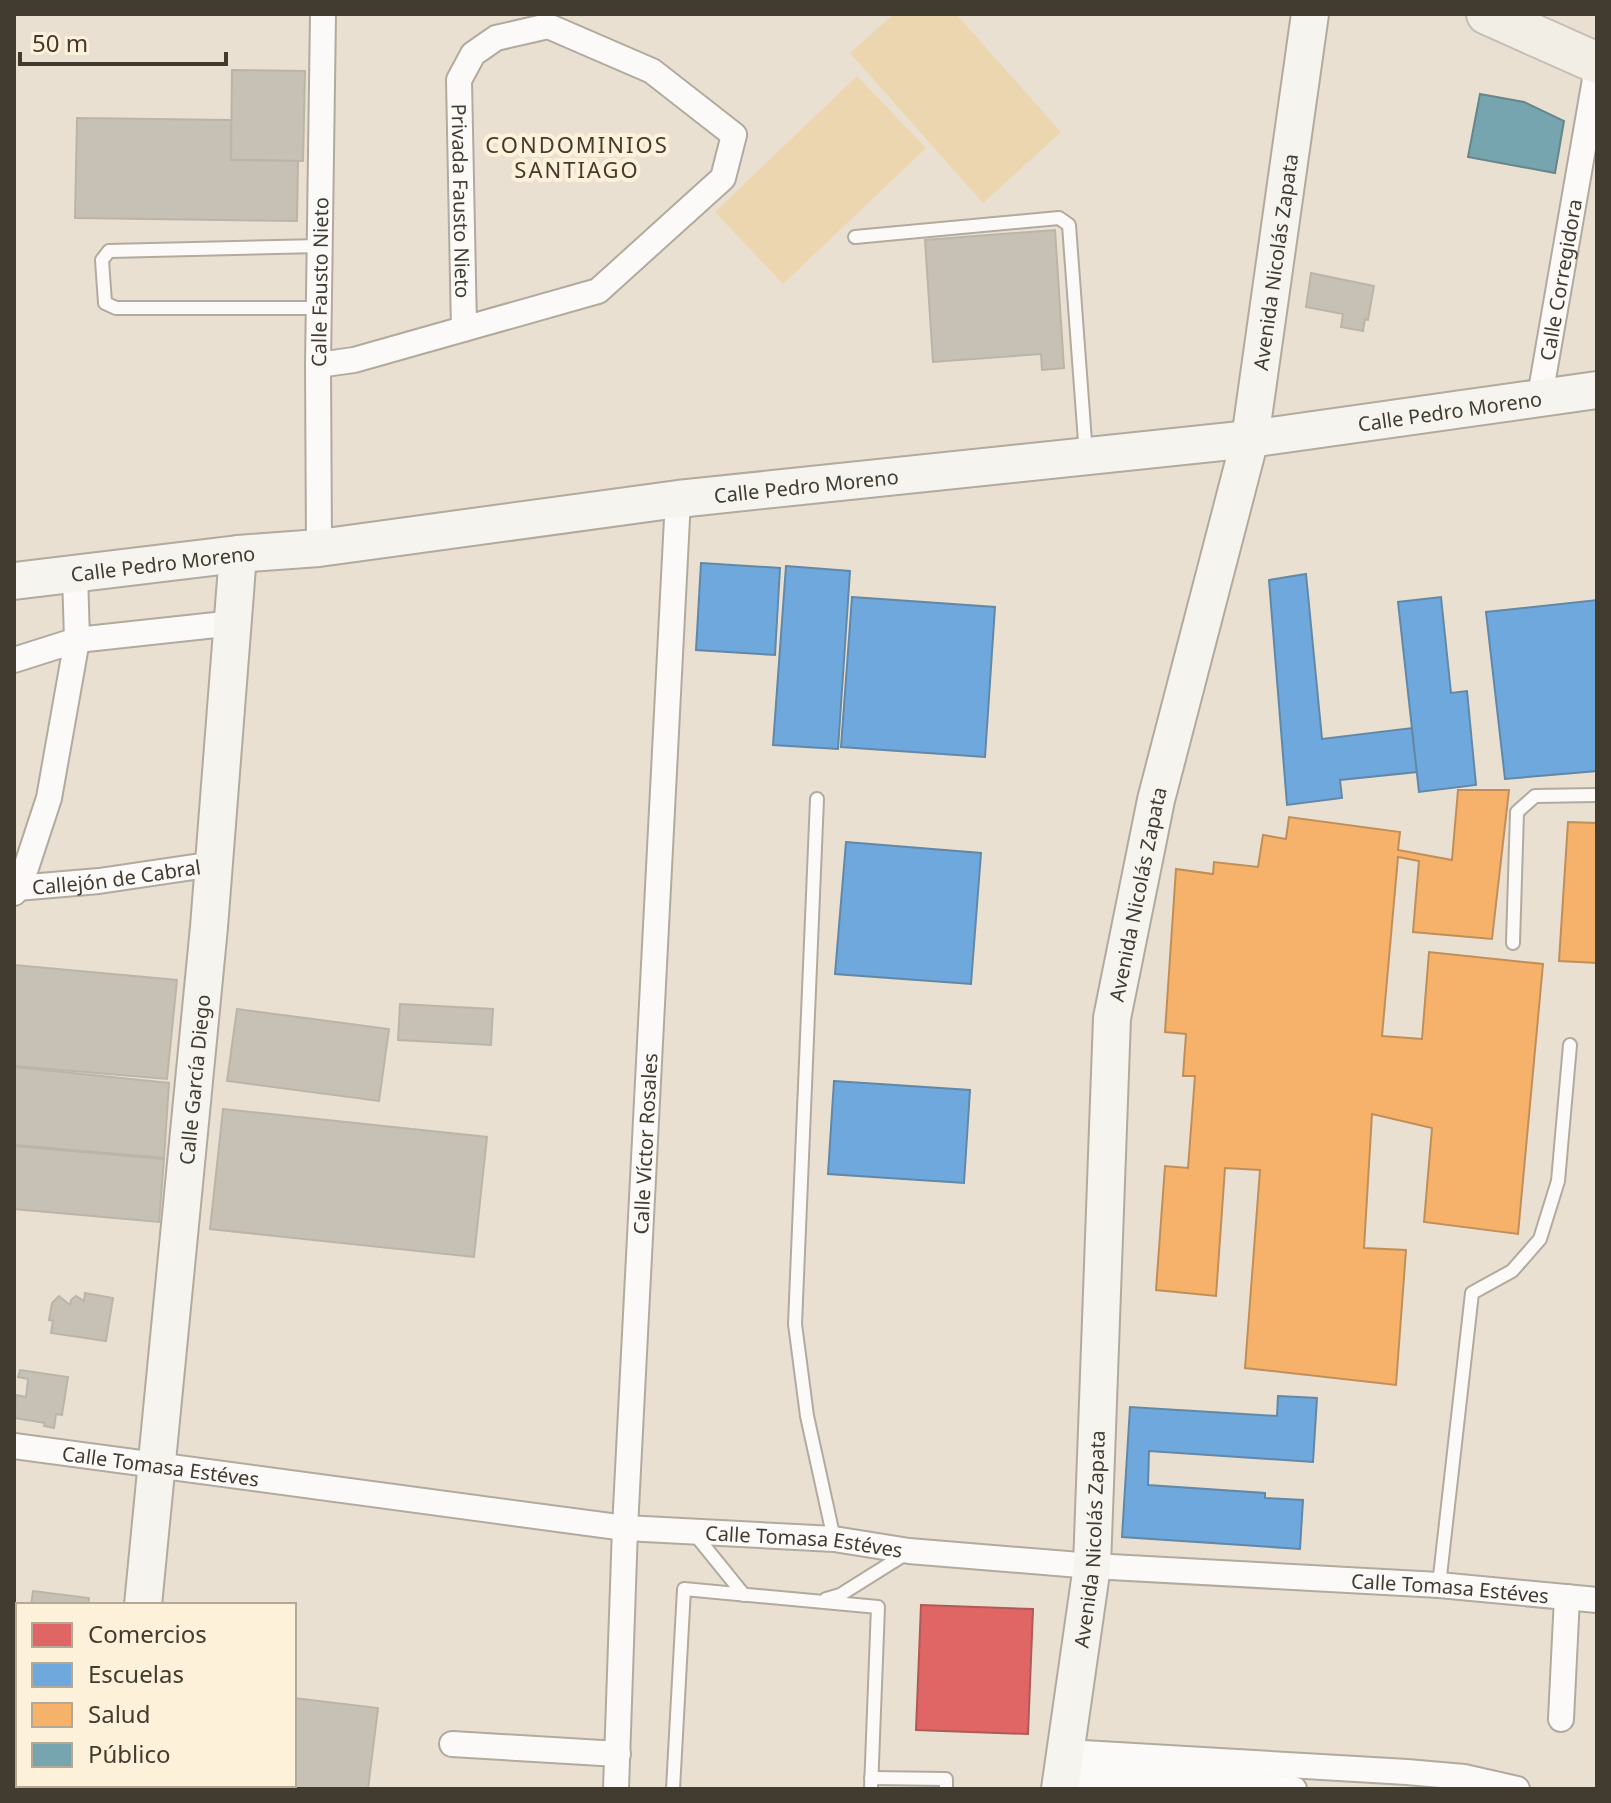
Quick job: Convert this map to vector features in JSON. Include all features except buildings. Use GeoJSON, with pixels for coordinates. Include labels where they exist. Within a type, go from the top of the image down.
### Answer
{"type":"FeatureCollection","features":[{"type":"Feature","properties":{"kind":"main road"},"geometry":{"type":"LineString","coordinates":[[1487,14],[1597,66]]}},
{"type":"Feature","properties":{"kind":"street","name":"Calle Fausto Nieto"},"geometry":{"type":"LineString","coordinates":[[319,548],[323,14]]}},
{"type":"Feature","properties":{"kind":"street","name":"Avenida Nicolás Zapata"},"geometry":{"type":"LineString","coordinates":[[1063,1771],[1092,1566],[1112,1018],[1156,800],[1250,439],[1310,14]]}},
{"type":"Feature","properties":{"kind":"street","name":"Privada Fausto Nieto"},"geometry":{"type":"LineString","coordinates":[[318,365],[354,360],[464,329],[598,291],[723,178],[734,135],[652,71],[548,26],[496,38],[473,54],[459,80],[464,329]]}},
{"type":"Feature","properties":{"kind":"street","name":"Calle Corregidora"},"geometry":{"type":"LineString","coordinates":[[1540,396],[1597,66]]}},
{"type":"Feature","properties":{"kind":"street","name":"Calle Pedro Moreno"},"geometry":{"type":"LineString","coordinates":[[14,581],[238,554],[319,548],[678,499],[1250,439],[1597,390]]}},
{"type":"Feature","properties":{"kind":"street","name":"Calle Víctor Rosales"},"geometry":{"type":"LineString","coordinates":[[616,1789],[625,1528],[678,499]]}},
{"type":"Feature","properties":{"kind":"street","name":"Calle García Diego"},"geometry":{"type":"LineString","coordinates":[[143,1603],[214,864],[238,554]]}},
{"type":"Feature","properties":{"kind":"street"},"geometry":{"type":"LineString","coordinates":[[15,891],[23,877],[49,798],[77,640],[75,574]]}},
{"type":"Feature","properties":{"kind":"street"},"geometry":{"type":"LineString","coordinates":[[14,660],[77,640],[234,623]]}},
{"type":"Feature","properties":{"kind":"street","name":"Callejón de Cabral"},"geometry":{"type":"LineString","coordinates":[[15,891],[214,864]]}},
{"type":"Feature","properties":{"kind":"street","name":"Calle Tomasa Estéves"},"geometry":{"type":"LineString","coordinates":[[14,1446],[625,1528],[834,1539],[909,1551],[1092,1566],[1439,1585],[1597,1600]]}},
{"type":"Feature","properties":{"kind":"street"},"geometry":{"type":"LineString","coordinates":[[1561,1719],[1567,1597]]}},
{"type":"Feature","properties":{"kind":"street"},"geometry":{"type":"LineString","coordinates":[[452,1744],[618,1754]]}},
{"type":"Feature","properties":{"kind":"street"},"geometry":{"type":"LineString","coordinates":[[1063,1771],[1406,1781],[1464,1777],[1506,1788]]}},
{"type":"Feature","properties":{"kind":"street"},"geometry":{"type":"LineString","coordinates":[[1063,1771],[1294,1789]]}},
{"type":"Feature","properties":{"kind":"lane"},"geometry":{"type":"LineString","coordinates":[[855,237],[1059,218],[1069,225],[1086,458]]}},
{"type":"Feature","properties":{"kind":"lane"},"geometry":{"type":"LineString","coordinates":[[319,308],[116,308],[105,303],[102,260],[109,251],[320,246]]}},
{"type":"Feature","properties":{"kind":"lane"},"geometry":{"type":"LineString","coordinates":[[1513,943],[1517,812],[1535,796],[1597,795]]}},
{"type":"Feature","properties":{"kind":"lane"},"geometry":{"type":"LineString","coordinates":[[817,799],[795,1324],[807,1416],[834,1539]]}},
{"type":"Feature","properties":{"kind":"lane"},"geometry":{"type":"LineString","coordinates":[[1439,1585],[1472,1293],[1512,1271],[1540,1239],[1558,1181],[1570,1045]]}},
{"type":"Feature","properties":{"kind":"lane"},"geometry":{"type":"LineString","coordinates":[[691,1530],[744,1595]]}},
{"type":"Feature","properties":{"kind":"lane"},"geometry":{"type":"LineString","coordinates":[[819,1602],[840,1595],[909,1551]]}},
{"type":"Feature","properties":{"kind":"lane"},"geometry":{"type":"LineString","coordinates":[[673,1789],[684,1589],[878,1607],[871,1783],[946,1779],[946,1789]]}},
{"type":"Feature","properties":{"kind":"shaded area"},"geometry":{"type":"Polygon","coordinates":[[[894,14],[956,14],[1061,132],[983,203],[850,53],[894,14]]]}},
{"type":"Feature","properties":{"kind":"shaded area"},"geometry":{"type":"Polygon","coordinates":[[[857,76],[926,148],[783,284],[715,212],[857,76]]]}},
{"type":"Feature","properties":{"kind":"district","name":"CONDOMINIOS SANTIAGO"},"geometry":{"type":"Point","coordinates":[577,156]}}]}
